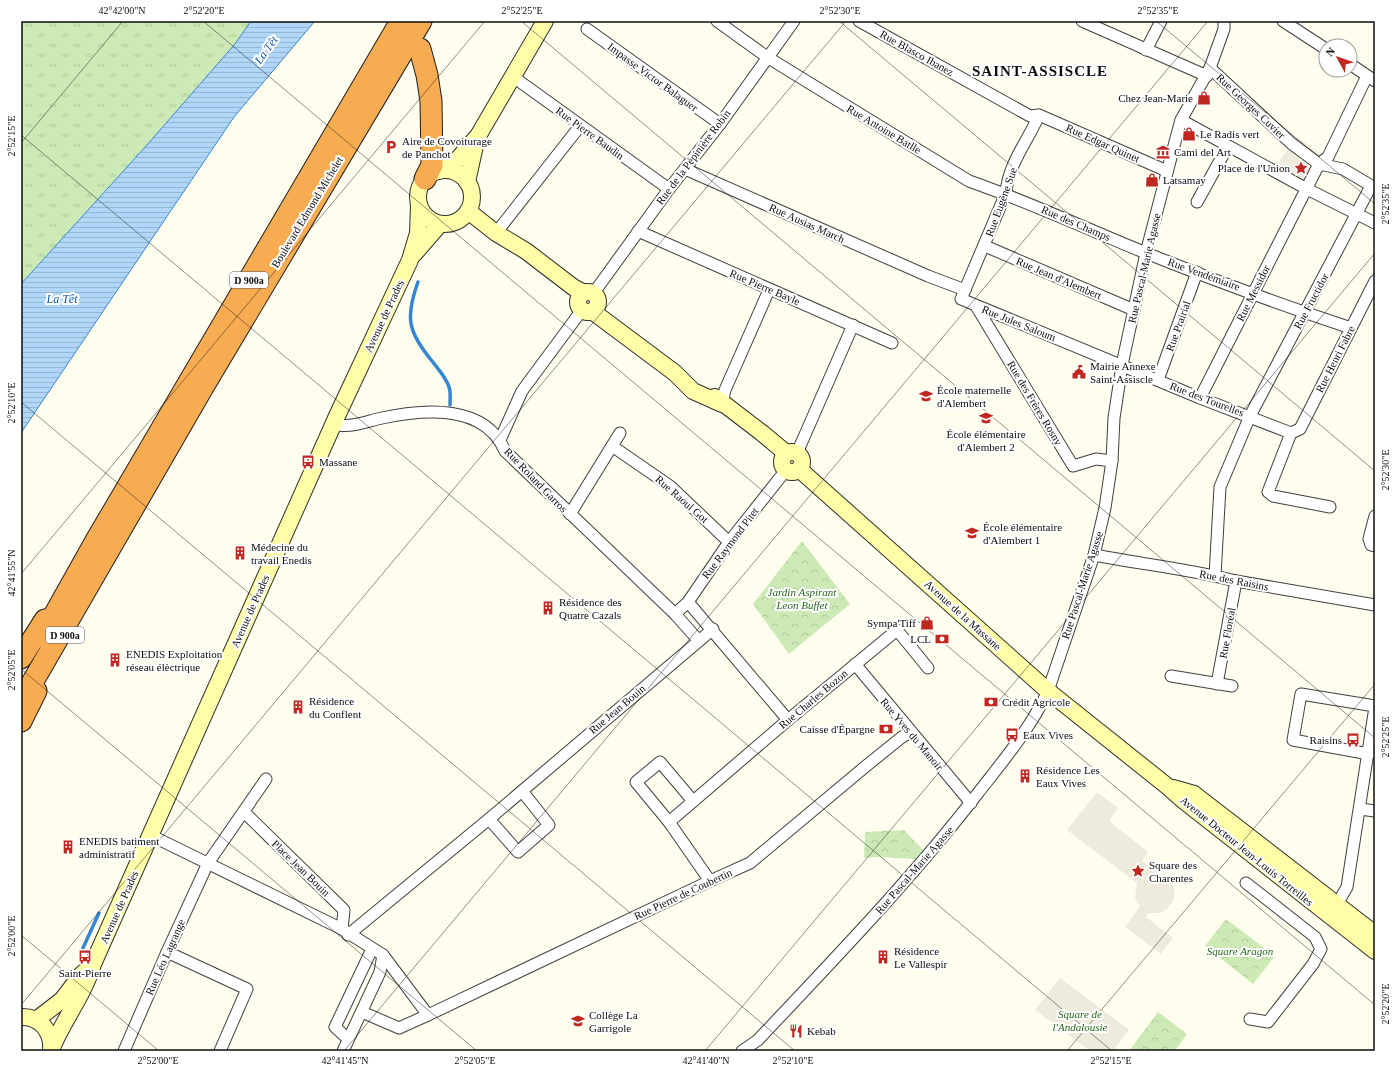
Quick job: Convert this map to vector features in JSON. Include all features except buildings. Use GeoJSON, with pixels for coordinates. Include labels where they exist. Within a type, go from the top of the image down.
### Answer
{"type":"FeatureCollection","features":[{"type":"Feature","properties":{"kind":"highway","name":"Boulevard Edmond Michelet"},"geometry":{"type":"LineString","coordinates":[[103,544],[401,21]]}},
{"type":"Feature","properties":{"kind":"highway","name":"Boulevard Edmond Michelet"},"geometry":{"type":"LineString","coordinates":[[103,544],[421,21]]}},
{"type":"Feature","properties":{"kind":"highway"},"geometry":{"type":"LineString","coordinates":[[420,49],[427,75],[431,108],[432,175]]}},
{"type":"Feature","properties":{"kind":"highway","name":"D 900a"},"geometry":{"type":"LineString","coordinates":[[21,658],[103,544]]}},
{"type":"Feature","properties":{"kind":"highway","name":"D 900a"},"geometry":{"type":"LineString","coordinates":[[21,675],[103,544]]}},
{"type":"Feature","properties":{"kind":"highway","name":"D 900a"},"geometry":{"type":"LineString","coordinates":[[21,702],[103,544]]}},
{"type":"Feature","properties":{"kind":"highway","name":"D 900a"},"geometry":{"type":"LineString","coordinates":[[21,721],[103,544]]}},
{"type":"Feature","properties":{"kind":"main road"},"geometry":{"type":"LineString","coordinates":[[478,136],[467,182],[471,197],[468,211],[458,220],[446,224],[440,224],[427,218],[419,205],[418,192],[432,175],[458,159],[478,136],[545,21]]}},
{"type":"Feature","properties":{"kind":"main road"},"geometry":{"type":"LineString","coordinates":[[432,175],[455,172],[467,182]]}},
{"type":"Feature","properties":{"kind":"main road","name":"Avenue de Prades"},"geometry":{"type":"LineString","coordinates":[[51,1050],[59,1031],[82,994],[93,964],[152,836],[334,424],[410,260],[418,234],[419,205]]}},
{"type":"Feature","properties":{"kind":"main road","name":"Avenue de la Massane"},"geometry":{"type":"LineString","coordinates":[[468,211],[496,233],[544,264],[560,285],[622,323],[641,348],[675,373],[693,390],[722,404],[745,421],[771,452],[792,461],[865,518],[878,540],[1048,691]]}},
{"type":"Feature","properties":{"kind":"main road","name":"Avenue de Prades"},"geometry":{"type":"LineString","coordinates":[[410,260],[440,224]]}},
{"type":"Feature","properties":{"kind":"main road","name":"Avenue Docteur Jean-Louis Torreilles"},"geometry":{"type":"LineString","coordinates":[[1048,691],[1184,801],[1332,910],[1375,934]]}},
{"type":"Feature","properties":{"kind":"main road","name":"Avenue Docteur Jean-Louis Torreilles"},"geometry":{"type":"LineString","coordinates":[[1167,786],[1194,794],[1308,882],[1332,910],[1375,952]]}},
{"type":"Feature","properties":{"kind":"main road","name":"Avenue de Prades"},"geometry":{"type":"LineString","coordinates":[[29,1018],[62,1000],[81,975],[93,964]]}},
{"type":"Feature","properties":{"kind":"main road"},"geometry":{"type":"LineString","coordinates":[[29,1018],[44,1025],[51,1041],[51,1050]]}},
{"type":"Feature","properties":{"kind":"street","name":"Rue Antoine Batlle"},"geometry":{"type":"LineString","coordinates":[[717,21],[767,57],[969,181],[1006,193]]}},
{"type":"Feature","properties":{"kind":"street","name":"Rue de la Pépinière Robin"},"geometry":{"type":"LineString","coordinates":[[500,440],[522,391],[669,189],[720,124],[794,21]]}},
{"type":"Feature","properties":{"kind":"street","name":"Rue Blasco Ibanez"},"geometry":{"type":"LineString","coordinates":[[859,21],[1007,104],[1030,116],[1039,115]]}},
{"type":"Feature","properties":{"kind":"street"},"geometry":{"type":"LineString","coordinates":[[1146,50],[1161,21]]}},
{"type":"Feature","properties":{"kind":"street","name":"Rue Pascal-Marie Agasse"},"geometry":{"type":"LineString","coordinates":[[742,1051],[758,1040],[905,882],[971,803],[1036,715],[1048,691],[1094,555],[1105,508],[1112,461],[1114,418],[1122,365],[1146,253],[1167,171],[1181,120],[1208,72],[1224,29],[1224,21]]}},
{"type":"Feature","properties":{"kind":"street"},"geometry":{"type":"LineString","coordinates":[[1283,21],[1318,44]]}},
{"type":"Feature","properties":{"kind":"street","name":"Rue Georges Cuvier"},"geometry":{"type":"LineString","coordinates":[[1087,22],[1146,50],[1208,72],[1292,144],[1320,164]]}},
{"type":"Feature","properties":{"kind":"street","name":"Impasse Victor Balaguer"},"geometry":{"type":"LineString","coordinates":[[587,29],[720,124]]}},
{"type":"Feature","properties":{"kind":"street"},"geometry":{"type":"LineString","coordinates":[[1307,189],[1320,164],[1328,157],[1371,78],[1358,69]]}},
{"type":"Feature","properties":{"kind":"street","name":"Rue Pierre Baudin"},"geometry":{"type":"LineString","coordinates":[[512,76],[669,189]]}},
{"type":"Feature","properties":{"kind":"street","name":"Rue Edgar Quinet"},"geometry":{"type":"LineString","coordinates":[[1039,115],[1167,171]]}},
{"type":"Feature","properties":{"kind":"street","name":"Rue Eugène Sue"},"geometry":{"type":"LineString","coordinates":[[965,290],[985,246],[1006,193],[1006,183],[1022,144],[1029,138],[1039,115]]}},
{"type":"Feature","properties":{"kind":"street"},"geometry":{"type":"LineString","coordinates":[[1181,120],[1307,189],[1375,223]]}},
{"type":"Feature","properties":{"kind":"street"},"geometry":{"type":"LineString","coordinates":[[496,233],[580,126]]}},
{"type":"Feature","properties":{"kind":"street"},"geometry":{"type":"LineString","coordinates":[[1197,202],[1228,146]]}},
{"type":"Feature","properties":{"kind":"street"},"geometry":{"type":"LineString","coordinates":[[1320,164],[1343,170],[1373,187]]}},
{"type":"Feature","properties":{"kind":"street","name":"Rue Ausias March"},"geometry":{"type":"LineString","coordinates":[[685,169],[928,276],[965,290]]}},
{"type":"Feature","properties":{"kind":"street","name":"Rue Fructidor"},"geometry":{"type":"LineString","coordinates":[[1215,576],[1220,487],[1250,416],[1357,214],[1373,187]]}},
{"type":"Feature","properties":{"kind":"street","name":"Rue Messidor"},"geometry":{"type":"LineString","coordinates":[[1200,398],[1307,189]]}},
{"type":"Feature","properties":{"kind":"street","name":"Rue des Champs"},"geometry":{"type":"LineString","coordinates":[[1006,193],[1146,253]]}},
{"type":"Feature","properties":{"kind":"street","name":"Rue Pierre Bayle"},"geometry":{"type":"LineString","coordinates":[[638,231],[892,343]]}},
{"type":"Feature","properties":{"kind":"street","name":"Rue Jean d'Alembert"},"geometry":{"type":"LineString","coordinates":[[985,246],[1134,310]]}},
{"type":"Feature","properties":{"kind":"street","name":"Rue Vendémiaire"},"geometry":{"type":"LineString","coordinates":[[1146,253],[1304,313],[1352,328]]}},
{"type":"Feature","properties":{"kind":"street","name":"Rue Prairial"},"geometry":{"type":"LineString","coordinates":[[1158,380],[1197,272]]}},
{"type":"Feature","properties":{"kind":"street","name":"Rue Henri Fabre"},"geometry":{"type":"LineString","coordinates":[[1291,433],[1300,429],[1375,282]]}},
{"type":"Feature","properties":{"kind":"street"},"geometry":{"type":"LineString","coordinates":[[722,404],[725,390],[769,290]]}},
{"type":"Feature","properties":{"kind":"street","name":"Rue Jules Saloum"},"geometry":{"type":"LineString","coordinates":[[965,290],[961,299],[1122,365]]}},
{"type":"Feature","properties":{"kind":"street","name":"Rue des Frères Rosny"},"geometry":{"type":"LineString","coordinates":[[976,306],[1073,466],[1096,459],[1112,461]]}},
{"type":"Feature","properties":{"kind":"street","name":"Rue Raymond Pitet"},"geometry":{"type":"LineString","coordinates":[[675,614],[688,602],[729,542],[792,461],[853,325]]}},
{"type":"Feature","properties":{"kind":"street","name":"Rue des Tourelles"},"geometry":{"type":"LineString","coordinates":[[1122,365],[1200,398],[1291,433]]}},
{"type":"Feature","properties":{"kind":"street","name":"Rue Roland Garros"},"geometry":{"type":"LineString","coordinates":[[334,424],[352,425],[383,418],[429,412],[456,414],[481,421],[500,440],[504,450],[675,614],[699,641]]}},
{"type":"Feature","properties":{"kind":"street"},"geometry":{"type":"LineString","coordinates":[[570,514],[620,433]]}},
{"type":"Feature","properties":{"kind":"street"},"geometry":{"type":"LineString","coordinates":[[1291,433],[1268,492],[1273,496],[1330,507]]}},
{"type":"Feature","properties":{"kind":"street","name":"Rue Raoul Got"},"geometry":{"type":"LineString","coordinates":[[612,446],[670,486],[729,542]]}},
{"type":"Feature","properties":{"kind":"street"},"geometry":{"type":"LineString","coordinates":[[1375,516],[1369,540],[1371,545],[1375,546]]}},
{"type":"Feature","properties":{"kind":"street","name":"Rue des Raisins"},"geometry":{"type":"LineString","coordinates":[[1094,555],[1375,605]]}},
{"type":"Feature","properties":{"kind":"street","name":"Rue Floréal"},"geometry":{"type":"LineString","coordinates":[[1217,684],[1236,581]]}},
{"type":"Feature","properties":{"kind":"street"},"geometry":{"type":"LineString","coordinates":[[688,602],[713,629],[788,720]]}},
{"type":"Feature","properties":{"kind":"street","name":"Rue Jean Bouin"},"geometry":{"type":"LineString","coordinates":[[345,932],[489,819],[638,691],[713,629]]}},
{"type":"Feature","properties":{"kind":"street","name":"Rue Charles Bozon"},"geometry":{"type":"LineString","coordinates":[[669,822],[788,720],[897,630],[928,668]]}},
{"type":"Feature","properties":{"kind":"street","name":"Rue Yves du Manoir"},"geometry":{"type":"LineString","coordinates":[[855,664],[971,803]]}},
{"type":"Feature","properties":{"kind":"street"},"geometry":{"type":"LineString","coordinates":[[1171,676],[1232,686]]}},
{"type":"Feature","properties":{"kind":"street"},"geometry":{"type":"LineString","coordinates":[[1332,910],[1347,887],[1369,754],[1375,707],[1301,694],[1293,740],[1369,754]]}},
{"type":"Feature","properties":{"kind":"street","name":"Rue Pierre de Coubertin"},"geometry":{"type":"LineString","coordinates":[[362,1012],[399,1028],[750,863],[872,761],[902,737],[911,732]]}},
{"type":"Feature","properties":{"kind":"street"},"geometry":{"type":"LineString","coordinates":[[693,801],[660,762],[636,782],[669,822],[710,881]]}},
{"type":"Feature","properties":{"kind":"street"},"geometry":{"type":"LineString","coordinates":[[208,863],[266,779]]}},
{"type":"Feature","properties":{"kind":"street"},"geometry":{"type":"LineString","coordinates":[[489,819],[518,852],[549,825],[522,791]]}},
{"type":"Feature","properties":{"kind":"street"},"geometry":{"type":"LineString","coordinates":[[1360,809],[1375,812]]}},
{"type":"Feature","properties":{"kind":"street","name":"Place Jean Bouin"},"geometry":{"type":"LineString","coordinates":[[244,812],[344,910],[345,932]]}},
{"type":"Feature","properties":{"kind":"street"},"geometry":{"type":"LineString","coordinates":[[152,836],[345,932],[383,955],[428,1015]]}},
{"type":"Feature","properties":{"kind":"street","name":"Rue Léo Lagrange"},"geometry":{"type":"LineString","coordinates":[[124,1051],[208,863]]}},
{"type":"Feature","properties":{"kind":"street"},"geometry":{"type":"LineString","coordinates":[[1246,883],[1315,937],[1321,949],[1313,964],[1268,1022],[1250,1019]]}},
{"type":"Feature","properties":{"kind":"street"},"geometry":{"type":"LineString","coordinates":[[348,1038],[335,1027],[372,949]]}},
{"type":"Feature","properties":{"kind":"street"},"geometry":{"type":"LineString","coordinates":[[167,952],[247,989],[220,1051]]}},
{"type":"Feature","properties":{"kind":"street"},"geometry":{"type":"LineString","coordinates":[[342,1051],[380,972],[383,955]]}},
{"type":"Feature","properties":{"kind":"green space"},"geometry":{"type":"Polygon","coordinates":[[[21,21],[251,21],[235,44],[147,145],[21,284],[21,21]]]}},
{"type":"Feature","properties":{"kind":"green space","name":"Jardin Aspirant Leon Buffet"},"geometry":{"type":"Polygon","coordinates":[[[802,541],[850,604],[789,654],[753,604],[802,541]]]}},
{"type":"Feature","properties":{"kind":"green space"},"geometry":{"type":"Polygon","coordinates":[[[904,830],[923,850],[915,859],[880,857],[864,858],[865,832],[904,830]]]}},
{"type":"Feature","properties":{"kind":"green space","name":"Square Aragon"},"geometry":{"type":"Polygon","coordinates":[[[1226,919],[1275,956],[1253,984],[1205,946],[1226,919]]]}},
{"type":"Feature","properties":{"kind":"green space"},"geometry":{"type":"Polygon","coordinates":[[[1158,1012],[1187,1034],[1175,1051],[1129,1051],[1158,1012]]]}},
{"type":"Feature","properties":{"kind":"shaded area","name":"Place de l'Union"},"geometry":{"type":"Polygon","coordinates":[[[1297,137],[1322,155],[1337,159],[1322,173],[1310,194],[1270,174],[1297,137]]]}},
{"type":"Feature","properties":{"kind":"shaded area","name":"Square des Charentes"},"geometry":{"type":"Polygon","coordinates":[[[1097,792],[1118,808],[1109,821],[1148,852],[1142,861],[1169,880],[1173,885],[1175,893],[1173,901],[1167,909],[1160,913],[1148,913],[1146,917],[1173,938],[1161,954],[1125,927],[1140,906],[1135,898],[1137,883],[1067,830],[1097,792]]]}},
{"type":"Feature","properties":{"kind":"shaded area","name":"Square de l'Andalousie"},"geometry":{"type":"Polygon","coordinates":[[[1060,978],[1129,1030],[1113,1051],[1090,1051],[1035,1010],[1060,978]]]}},
{"type":"Feature","properties":{"kind":"water","name":"La Têt"},"geometry":{"type":"Polygon","coordinates":[[[251,21],[315,21],[234,117],[21,433],[21,284],[147,145],[235,44],[251,21]]]}},
{"type":"Feature","properties":{"kind":"waterway"},"geometry":{"type":"LineString","coordinates":[[418,282],[411,305],[411,324],[414,333],[424,351],[448,383],[450,391],[450,405]]}},
{"type":"Feature","properties":{"kind":"waterway"},"geometry":{"type":"LineString","coordinates":[[83,948],[99,913]]}},
{"type":"Feature","properties":{"kind":"place","name":"Chez Jean-Marie"},"geometry":{"type":"Point","coordinates":[1204,98]}},
{"type":"Feature","properties":{"kind":"place","name":"Le Radis vert"},"geometry":{"type":"Point","coordinates":[1189,134]}},
{"type":"Feature","properties":{"kind":"place","name":"Aire de Covoiturage de Panchot"},"geometry":{"type":"Point","coordinates":[391,147]}},
{"type":"Feature","properties":{"kind":"place","name":"Cami del Art"},"geometry":{"type":"Point","coordinates":[1163,152]}},
{"type":"Feature","properties":{"kind":"place","name":"Place de l'Union"},"geometry":{"type":"Point","coordinates":[1301,168]}},
{"type":"Feature","properties":{"kind":"place","name":"Latsamay"},"geometry":{"type":"Point","coordinates":[1152,180]}},
{"type":"Feature","properties":{"kind":"place","name":"Mairie Annexe Saint-Assiscle"},"geometry":{"type":"Point","coordinates":[1079,372]}},
{"type":"Feature","properties":{"kind":"place","name":"École maternelle d'Alembert"},"geometry":{"type":"Point","coordinates":[926,396]}},
{"type":"Feature","properties":{"kind":"place","name":"École élémentaire d'Alembert 2"},"geometry":{"type":"Point","coordinates":[986,418]}},
{"type":"Feature","properties":{"kind":"place","name":"Massane"},"geometry":{"type":"Point","coordinates":[308,462]}},
{"type":"Feature","properties":{"kind":"place","name":"École élémentaire d'Alembert 1"},"geometry":{"type":"Point","coordinates":[972,533]}},
{"type":"Feature","properties":{"kind":"place","name":"Médecine du travail Enedis"},"geometry":{"type":"Point","coordinates":[240,553]}},
{"type":"Feature","properties":{"kind":"place","name":"Résidence des Quatre Cazals"},"geometry":{"type":"Point","coordinates":[548,608]}},
{"type":"Feature","properties":{"kind":"place","name":"Sympa'Tiff"},"geometry":{"type":"Point","coordinates":[927,623]}},
{"type":"Feature","properties":{"kind":"place","name":"LCL"},"geometry":{"type":"Point","coordinates":[942,639]}},
{"type":"Feature","properties":{"kind":"place","name":"ENEDIS Exploitation réseau élèctrique"},"geometry":{"type":"Point","coordinates":[115,660]}},
{"type":"Feature","properties":{"kind":"place","name":"Crédit Agricole"},"geometry":{"type":"Point","coordinates":[991,702]}},
{"type":"Feature","properties":{"kind":"place","name":"Résidence du Conflent"},"geometry":{"type":"Point","coordinates":[298,707]}},
{"type":"Feature","properties":{"kind":"place","name":"Caisse d'Épargne"},"geometry":{"type":"Point","coordinates":[886,729]}},
{"type":"Feature","properties":{"kind":"place","name":"Eaux Vives"},"geometry":{"type":"Point","coordinates":[1012,735]}},
{"type":"Feature","properties":{"kind":"place","name":"Raisins"},"geometry":{"type":"Point","coordinates":[1353,740]}},
{"type":"Feature","properties":{"kind":"place","name":"Résidence Les Eaux Vives"},"geometry":{"type":"Point","coordinates":[1025,776]}},
{"type":"Feature","properties":{"kind":"place","name":"ENEDIS batiment administratif"},"geometry":{"type":"Point","coordinates":[68,847]}},
{"type":"Feature","properties":{"kind":"place","name":"Square des Charentes"},"geometry":{"type":"Point","coordinates":[1138,871]}},
{"type":"Feature","properties":{"kind":"place","name":"Saint-Pierre"},"geometry":{"type":"Point","coordinates":[85,957]}},
{"type":"Feature","properties":{"kind":"place","name":"Résidence Le Vallespir"},"geometry":{"type":"Point","coordinates":[883,957]}},
{"type":"Feature","properties":{"kind":"place","name":"Collège La Garrigole"},"geometry":{"type":"Point","coordinates":[578,1021]}},
{"type":"Feature","properties":{"kind":"place","name":"Kebab"},"geometry":{"type":"Point","coordinates":[796,1031]}},
{"type":"Feature","properties":{"kind":"district","name":"SAINT-ASSISCLE"},"geometry":{"type":"Point","coordinates":[1040,71]}}]}
